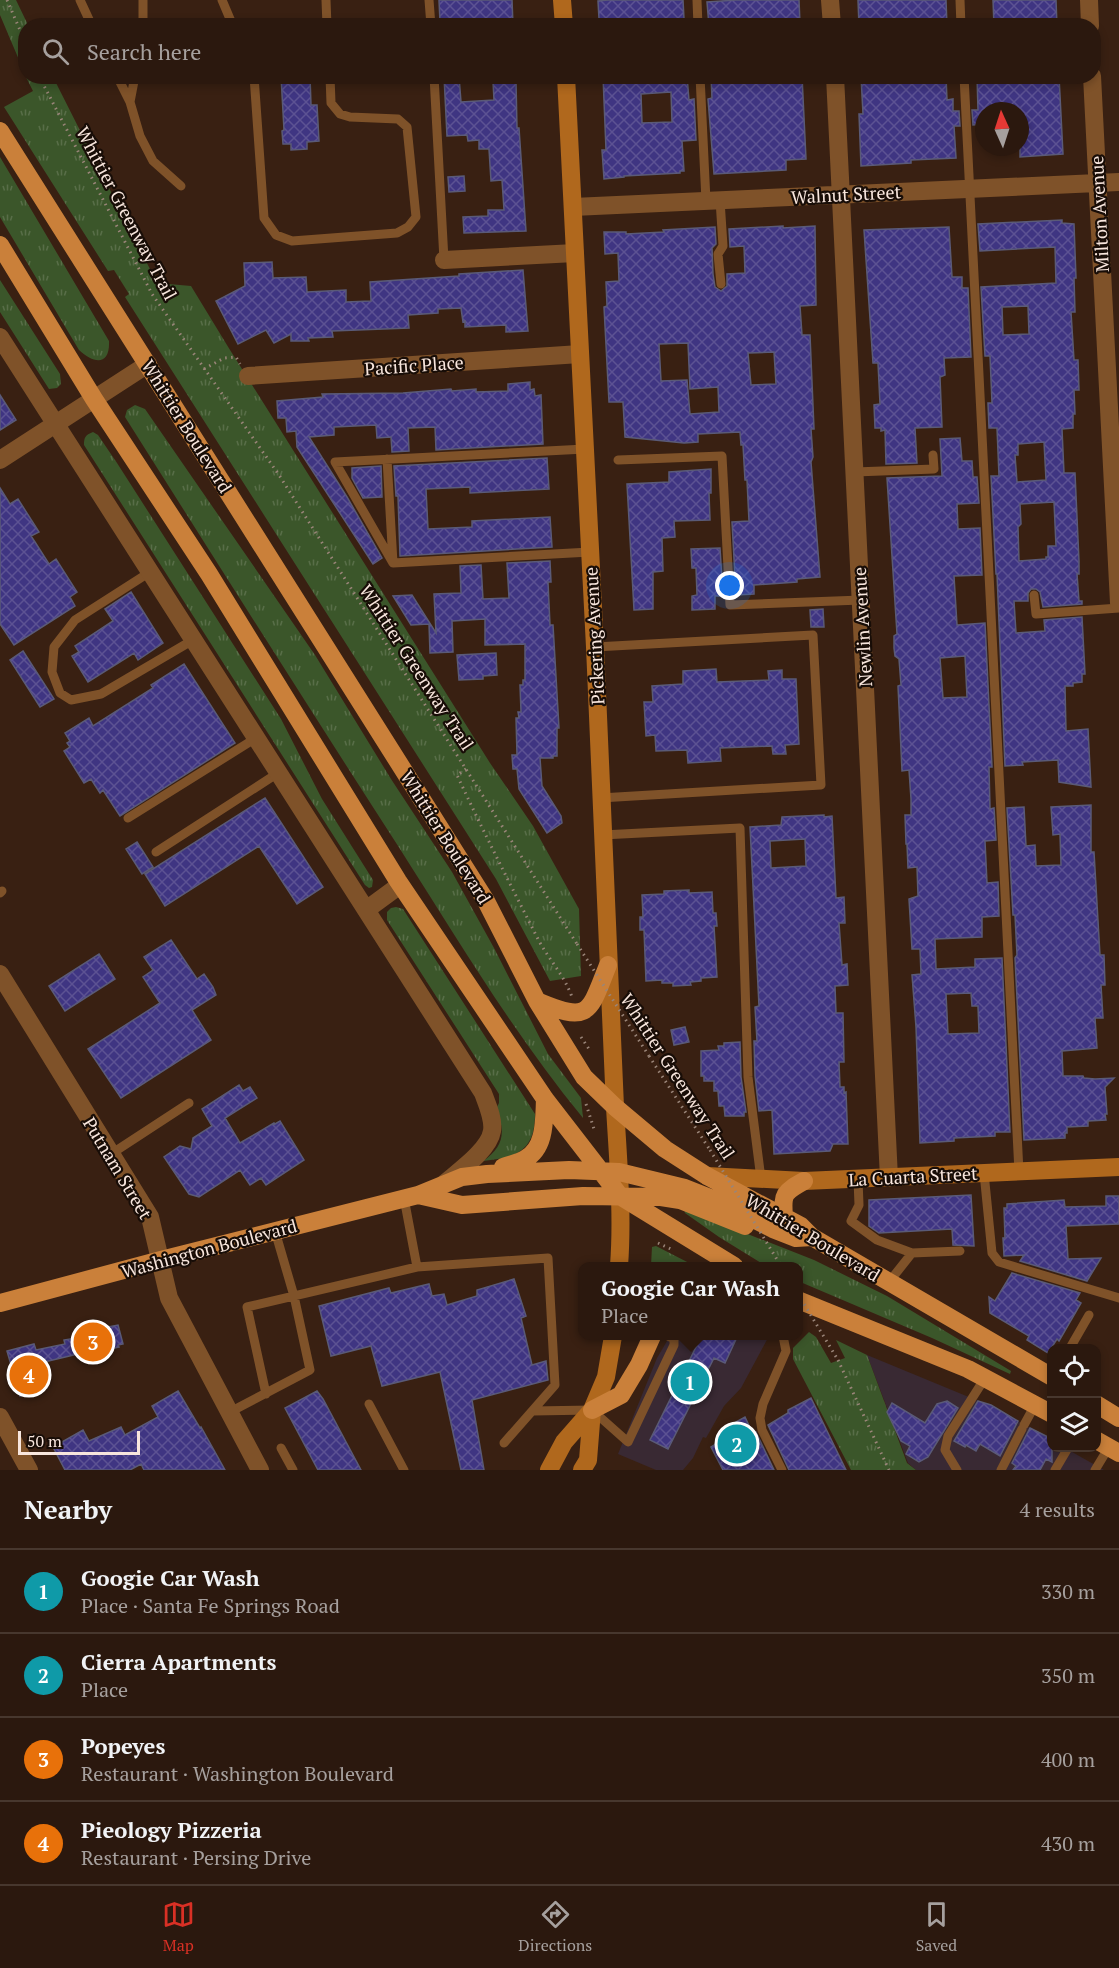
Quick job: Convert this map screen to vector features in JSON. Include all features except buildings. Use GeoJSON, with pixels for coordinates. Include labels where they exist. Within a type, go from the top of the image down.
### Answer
{"type":"FeatureCollection","features":[{"type":"Feature","properties":{"kind":"main road","name":"Whittier Boulevard"},"geometry":{"type":"LineString","coordinates":[[0,131],[486,901],[537,1001],[584,1077],[615,1107],[665,1149],[778,1223],[801,1226],[812,1238],[1047,1374]]}},
{"type":"Feature","properties":{"kind":"main road"},"geometry":{"type":"LineString","coordinates":[[0,245],[94,399],[209,574],[400,885],[545,1099],[610,1172],[620,1196],[727,1262]]}},
{"type":"Feature","properties":{"kind":"main road"},"geometry":{"type":"LineString","coordinates":[[537,1001],[562,1012],[574,1013],[586,1010],[593,1002],[608,965]]}},
{"type":"Feature","properties":{"kind":"main road"},"geometry":{"type":"LineString","coordinates":[[487,1174],[527,1159],[539,1145],[544,1125],[545,1099]]}},
{"type":"Feature","properties":{"kind":"main road","name":"Washington Boulevard"},"geometry":{"type":"LineString","coordinates":[[0,1303],[411,1196],[462,1178],[487,1174],[568,1170],[610,1172],[686,1188],[778,1223]]}},
{"type":"Feature","properties":{"kind":"main road"},"geometry":{"type":"LineString","coordinates":[[778,1223],[784,1195],[789,1189],[804,1181]]}},
{"type":"Feature","properties":{"kind":"main road","name":"Washington Boulevard"},"geometry":{"type":"LineString","coordinates":[[411,1196],[462,1205],[583,1196],[661,1197],[680,1200],[751,1228],[778,1223]]}},
{"type":"Feature","properties":{"kind":"main road"},"geometry":{"type":"LineString","coordinates":[[803,1302],[946,1359],[1047,1411]]}},
{"type":"Feature","properties":{"kind":"main road"},"geometry":{"type":"LineString","coordinates":[[592,1410],[621,1395],[639,1365],[650,1340]]}},
{"type":"Feature","properties":{"kind":"main road"},"geometry":{"type":"LineString","coordinates":[[1101,1407],[1119,1418]]}},
{"type":"Feature","properties":{"kind":"street"},"geometry":{"type":"LineString","coordinates":[[562,0],[563,18]]}},
{"type":"Feature","properties":{"kind":"street"},"geometry":{"type":"LineString","coordinates":[[830,0],[831,18]]}},
{"type":"Feature","properties":{"kind":"street"},"geometry":{"type":"LineString","coordinates":[[1089,0],[1090,18]]}},
{"type":"Feature","properties":{"kind":"street","name":"Pickering Avenue"},"geometry":{"type":"LineString","coordinates":[[566,84],[595,647],[615,1107],[610,1172]]}},
{"type":"Feature","properties":{"kind":"street","name":"Newlin Avenue"},"geometry":{"type":"LineString","coordinates":[[835,84],[888,1178]]}},
{"type":"Feature","properties":{"kind":"street","name":"Milton Avenue"},"geometry":{"type":"LineString","coordinates":[[1092,84],[1119,605]]}},
{"type":"Feature","properties":{"kind":"street","name":"Walnut Street"},"geometry":{"type":"LineString","coordinates":[[573,207],[1119,182]]}},
{"type":"Feature","properties":{"kind":"street"},"geometry":{"type":"LineString","coordinates":[[444,260],[575,253]]}},
{"type":"Feature","properties":{"kind":"street"},"geometry":{"type":"LineString","coordinates":[[0,337],[483,1093],[492,1129],[489,1140],[483,1149],[443,1185]]}},
{"type":"Feature","properties":{"kind":"street","name":"Pacific Place"},"geometry":{"type":"LineString","coordinates":[[248,376],[580,354]]}},
{"type":"Feature","properties":{"kind":"street"},"geometry":{"type":"LineString","coordinates":[[0,460],[148,364]]}},
{"type":"Feature","properties":{"kind":"street"},"geometry":{"type":"LineString","coordinates":[[366,910],[400,885]]}},
{"type":"Feature","properties":{"kind":"street","name":"Putnam Street"},"geometry":{"type":"LineString","coordinates":[[0,974],[150,1217],[169,1298],[260,1470]]}},
{"type":"Feature","properties":{"kind":"street","name":"La Cuarta Street"},"geometry":{"type":"LineString","coordinates":[[707,1176],[804,1181],[1119,1167]]}},
{"type":"Feature","properties":{"kind":"street"},"geometry":{"type":"LineString","coordinates":[[619,1262],[620,1196]]}},
{"type":"Feature","properties":{"kind":"street"},"geometry":{"type":"LineString","coordinates":[[549,1470],[564,1442],[592,1410],[606,1377],[612,1340]]}},
{"type":"Feature","properties":{"kind":"street"},"geometry":{"type":"LineString","coordinates":[[582,1470],[588,1460],[592,1410]]}},
{"type":"Feature","properties":{"kind":"street"},"geometry":{"type":"LineString","coordinates":[[0,1417],[29,1470]]}},
{"type":"Feature","properties":{"kind":"lane"},"geometry":{"type":"LineString","coordinates":[[80,0],[88,18]]}},
{"type":"Feature","properties":{"kind":"lane"},"geometry":{"type":"LineString","coordinates":[[142,0],[143,18]]}},
{"type":"Feature","properties":{"kind":"lane"},"geometry":{"type":"LineString","coordinates":[[222,0],[230,18]]}},
{"type":"Feature","properties":{"kind":"lane"},"geometry":{"type":"LineString","coordinates":[[326,0],[327,18]]}},
{"type":"Feature","properties":{"kind":"lane"},"geometry":{"type":"LineString","coordinates":[[429,0],[430,18]]}},
{"type":"Feature","properties":{"kind":"lane"},"geometry":{"type":"LineString","coordinates":[[697,0],[698,18]]}},
{"type":"Feature","properties":{"kind":"lane"},"geometry":{"type":"LineString","coordinates":[[960,0],[961,18]]}},
{"type":"Feature","properties":{"kind":"lane"},"geometry":{"type":"LineString","coordinates":[[121,84],[130,102],[140,136],[153,161],[181,186]]}},
{"type":"Feature","properties":{"kind":"lane"},"geometry":{"type":"LineString","coordinates":[[130,102],[133,84]]}},
{"type":"Feature","properties":{"kind":"lane"},"geometry":{"type":"LineString","coordinates":[[255,84],[264,218],[276,235],[292,241],[397,233],[408,227],[416,217],[407,127],[398,119],[350,117],[340,114],[331,102],[330,84]]}},
{"type":"Feature","properties":{"kind":"lane"},"geometry":{"type":"LineString","coordinates":[[434,84],[444,260]]}},
{"type":"Feature","properties":{"kind":"lane"},"geometry":{"type":"LineString","coordinates":[[701,84],[713,201],[723,246],[718,254],[721,284]]}},
{"type":"Feature","properties":{"kind":"lane"},"geometry":{"type":"LineString","coordinates":[[963,84],[1019,1172]]}},
{"type":"Feature","properties":{"kind":"lane"},"geometry":{"type":"LineString","coordinates":[[393,563],[335,462],[585,449]]}},
{"type":"Feature","properties":{"kind":"lane"},"geometry":{"type":"LineString","coordinates":[[855,472],[934,469],[933,455]]}},
{"type":"Feature","properties":{"kind":"lane"},"geometry":{"type":"LineString","coordinates":[[618,460],[722,456],[730,605],[861,600]]}},
{"type":"Feature","properties":{"kind":"lane"},"geometry":{"type":"LineString","coordinates":[[387,459],[393,563]]}},
{"type":"Feature","properties":{"kind":"lane"},"geometry":{"type":"LineString","coordinates":[[393,563],[590,552]]}},
{"type":"Feature","properties":{"kind":"lane"},"geometry":{"type":"LineString","coordinates":[[150,572],[75,620],[54,647],[52,672],[60,693],[71,700],[101,694],[193,640]]}},
{"type":"Feature","properties":{"kind":"lane"},"geometry":{"type":"LineString","coordinates":[[1035,595],[1036,614],[1119,605]]}},
{"type":"Feature","properties":{"kind":"lane"},"geometry":{"type":"LineString","coordinates":[[595,647],[813,635],[821,785],[600,798]]}},
{"type":"Feature","properties":{"kind":"lane"},"geometry":{"type":"LineString","coordinates":[[128,818],[256,738]]}},
{"type":"Feature","properties":{"kind":"lane"},"geometry":{"type":"LineString","coordinates":[[156,852],[278,773]]}},
{"type":"Feature","properties":{"kind":"lane"},"geometry":{"type":"LineString","coordinates":[[602,835],[740,828],[748,1077],[761,1179]]}},
{"type":"Feature","properties":{"kind":"lane"},"geometry":{"type":"LineString","coordinates":[[111,1154],[189,1103]]}},
{"type":"Feature","properties":{"kind":"lane"},"geometry":{"type":"LineString","coordinates":[[984,1173],[992,1253],[999,1262],[1119,1298]]}},
{"type":"Feature","properties":{"kind":"lane"},"geometry":{"type":"LineString","coordinates":[[858,1179],[859,1206],[850,1221],[877,1240],[912,1253],[960,1251]]}},
{"type":"Feature","properties":{"kind":"lane"},"geometry":{"type":"LineString","coordinates":[[411,1196],[417,1267]]}},
{"type":"Feature","properties":{"kind":"lane"},"geometry":{"type":"LineString","coordinates":[[230,1412],[310,1370],[294,1296],[275,1231]]}},
{"type":"Feature","properties":{"kind":"lane"},"geometry":{"type":"LineString","coordinates":[[889,1282],[912,1253]]}},
{"type":"Feature","properties":{"kind":"lane"},"geometry":{"type":"LineString","coordinates":[[266,1394],[247,1307],[417,1267],[548,1258],[555,1385],[504,1443]]}},
{"type":"Feature","properties":{"kind":"lane"},"geometry":{"type":"LineString","coordinates":[[1072,1344],[1089,1315]]}},
{"type":"Feature","properties":{"kind":"lane"},"geometry":{"type":"LineString","coordinates":[[533,1411],[592,1410],[628,1442],[674,1345],[674,1340]]}},
{"type":"Feature","properties":{"kind":"lane"},"geometry":{"type":"LineString","coordinates":[[782,1470],[762,1430],[760,1418],[763,1404],[786,1352],[784,1340]]}},
{"type":"Feature","properties":{"kind":"lane"},"geometry":{"type":"LineString","coordinates":[[957,1470],[945,1450],[948,1436],[985,1378]]}},
{"type":"Feature","properties":{"kind":"lane"},"geometry":{"type":"LineString","coordinates":[[369,1404],[404,1470]]}},
{"type":"Feature","properties":{"kind":"lane"},"geometry":{"type":"LineString","coordinates":[[1001,1470],[1035,1405]]}},
{"type":"Feature","properties":{"kind":"lane"},"geometry":{"type":"LineString","coordinates":[[1095,1470],[1108,1447]]}},
{"type":"Feature","properties":{"kind":"lane"},"geometry":{"type":"LineString","coordinates":[[281,1448],[293,1470]]}},
{"type":"Feature","properties":{"kind":"lane"},"geometry":{"type":"LineString","coordinates":[[1055,1470],[1066,1452]]}},
{"type":"Feature","properties":{"kind":"path"},"geometry":{"type":"LineString","coordinates":[[0,3],[7,0],[18,25]]}},
{"type":"Feature","properties":{"kind":"path","name":"Whittier Greenway Trail"},"geometry":{"type":"LineString","coordinates":[[43,84],[152,294],[279,475],[710,1150],[779,1262]]}},
{"type":"Feature","properties":{"kind":"path"},"geometry":{"type":"LineString","coordinates":[[204,369],[224,358],[236,357],[248,376]]}},
{"type":"Feature","properties":{"kind":"path"},"geometry":{"type":"LineString","coordinates":[[466,769],[457,775],[490,847],[544,951],[566,981],[573,1001]]}},
{"type":"Feature","properties":{"kind":"path"},"geometry":{"type":"LineString","coordinates":[[590,1058],[591,1052],[596,1055]]}},
{"type":"Feature","properties":{"kind":"path"},"geometry":{"type":"LineString","coordinates":[[586,1103],[594,1128],[592,1131]]}},
{"type":"Feature","properties":{"kind":"path"},"geometry":{"type":"LineString","coordinates":[[803,1302],[838,1360],[889,1470]]}},
{"type":"Feature","properties":{"kind":"shaded area"},"geometry":{"type":"Polygon","coordinates":[[[668,1340],[767,1340],[741,1388],[724,1406],[706,1438],[703,1437],[693,1458],[683,1470],[656,1470],[618,1454],[657,1358],[668,1340]]]}},
{"type":"Feature","properties":{"kind":"shaded area"},"geometry":{"type":"Polygon","coordinates":[[[867,1355],[993,1407],[1047,1438],[1047,1452],[1072,1452],[1104,1470],[916,1470],[908,1463],[867,1355]]]}},
{"type":"Feature","properties":{"kind":"green space"},"geometry":{"type":"Polygon","coordinates":[[[0,0],[16,0],[25,18],[18,18],[18,57],[0,15],[0,0]]]}},
{"type":"Feature","properties":{"kind":"green space"},"geometry":{"type":"Polygon","coordinates":[[[30,84],[57,84],[157,283],[191,286],[490,763],[533,826],[579,909],[581,976],[550,981],[496,879],[125,297],[129,294],[114,270],[108,271],[4,107],[33,91],[30,84]]]}},
{"type":"Feature","properties":{"kind":"green space"},"geometry":{"type":"Polygon","coordinates":[[[0,157],[109,341],[109,349],[104,359],[95,360],[79,350],[0,217],[0,157]]]}},
{"type":"Feature","properties":{"kind":"green space"},"geometry":{"type":"Polygon","coordinates":[[[0,280],[60,374],[61,384],[57,388],[49,389],[0,312],[0,280]]]}},
{"type":"Feature","properties":{"kind":"green space"},"geometry":{"type":"Polygon","coordinates":[[[135,405],[145,409],[315,655],[391,779],[452,872],[548,1054],[581,1098],[583,1118],[533,1053],[487,986],[125,417],[127,410],[135,405]]]}},
{"type":"Feature","properties":{"kind":"green space"},"geometry":{"type":"Polygon","coordinates":[[[93,432],[98,435],[117,463],[281,719],[322,799],[373,880],[372,887],[365,885],[84,445],[88,434],[93,432]]]}},
{"type":"Feature","properties":{"kind":"green space"},"geometry":{"type":"Polygon","coordinates":[[[396,907],[403,909],[535,1114],[532,1137],[514,1155],[483,1161],[495,1150],[501,1138],[501,1124],[496,1109],[499,1094],[387,920],[387,912],[396,907]]]}},
{"type":"Feature","properties":{"kind":"green space"},"geometry":{"type":"Polygon","coordinates":[[[684,1209],[814,1260],[887,1296],[1011,1371],[1010,1374],[803,1283],[803,1262],[760,1262],[685,1213],[684,1209]]]}},
{"type":"Feature","properties":{"kind":"green space"},"geometry":{"type":"Polygon","coordinates":[[[656,1246],[686,1262],[651,1262],[652,1247],[656,1246]]]}},
{"type":"Feature","properties":{"kind":"green space"},"geometry":{"type":"Polygon","coordinates":[[[809,1332],[816,1337],[831,1363],[845,1358],[836,1340],[867,1355],[907,1463],[916,1470],[851,1470],[793,1359],[793,1348],[809,1332]]]}},
{"type":"Feature","properties":{"kind":"place","name":"Popeyes"},"geometry":{"type":"Point","coordinates":[93,1342]}},
{"type":"Feature","properties":{"kind":"place","name":"Pieology Pizzeria"},"geometry":{"type":"Point","coordinates":[29,1375]}},
{"type":"Feature","properties":{"kind":"place","name":"Googie Car Wash"},"geometry":{"type":"Point","coordinates":[690,1382]}},
{"type":"Feature","properties":{"kind":"place","name":"Cierra Apartments"},"geometry":{"type":"Point","coordinates":[737,1444]}}]}
